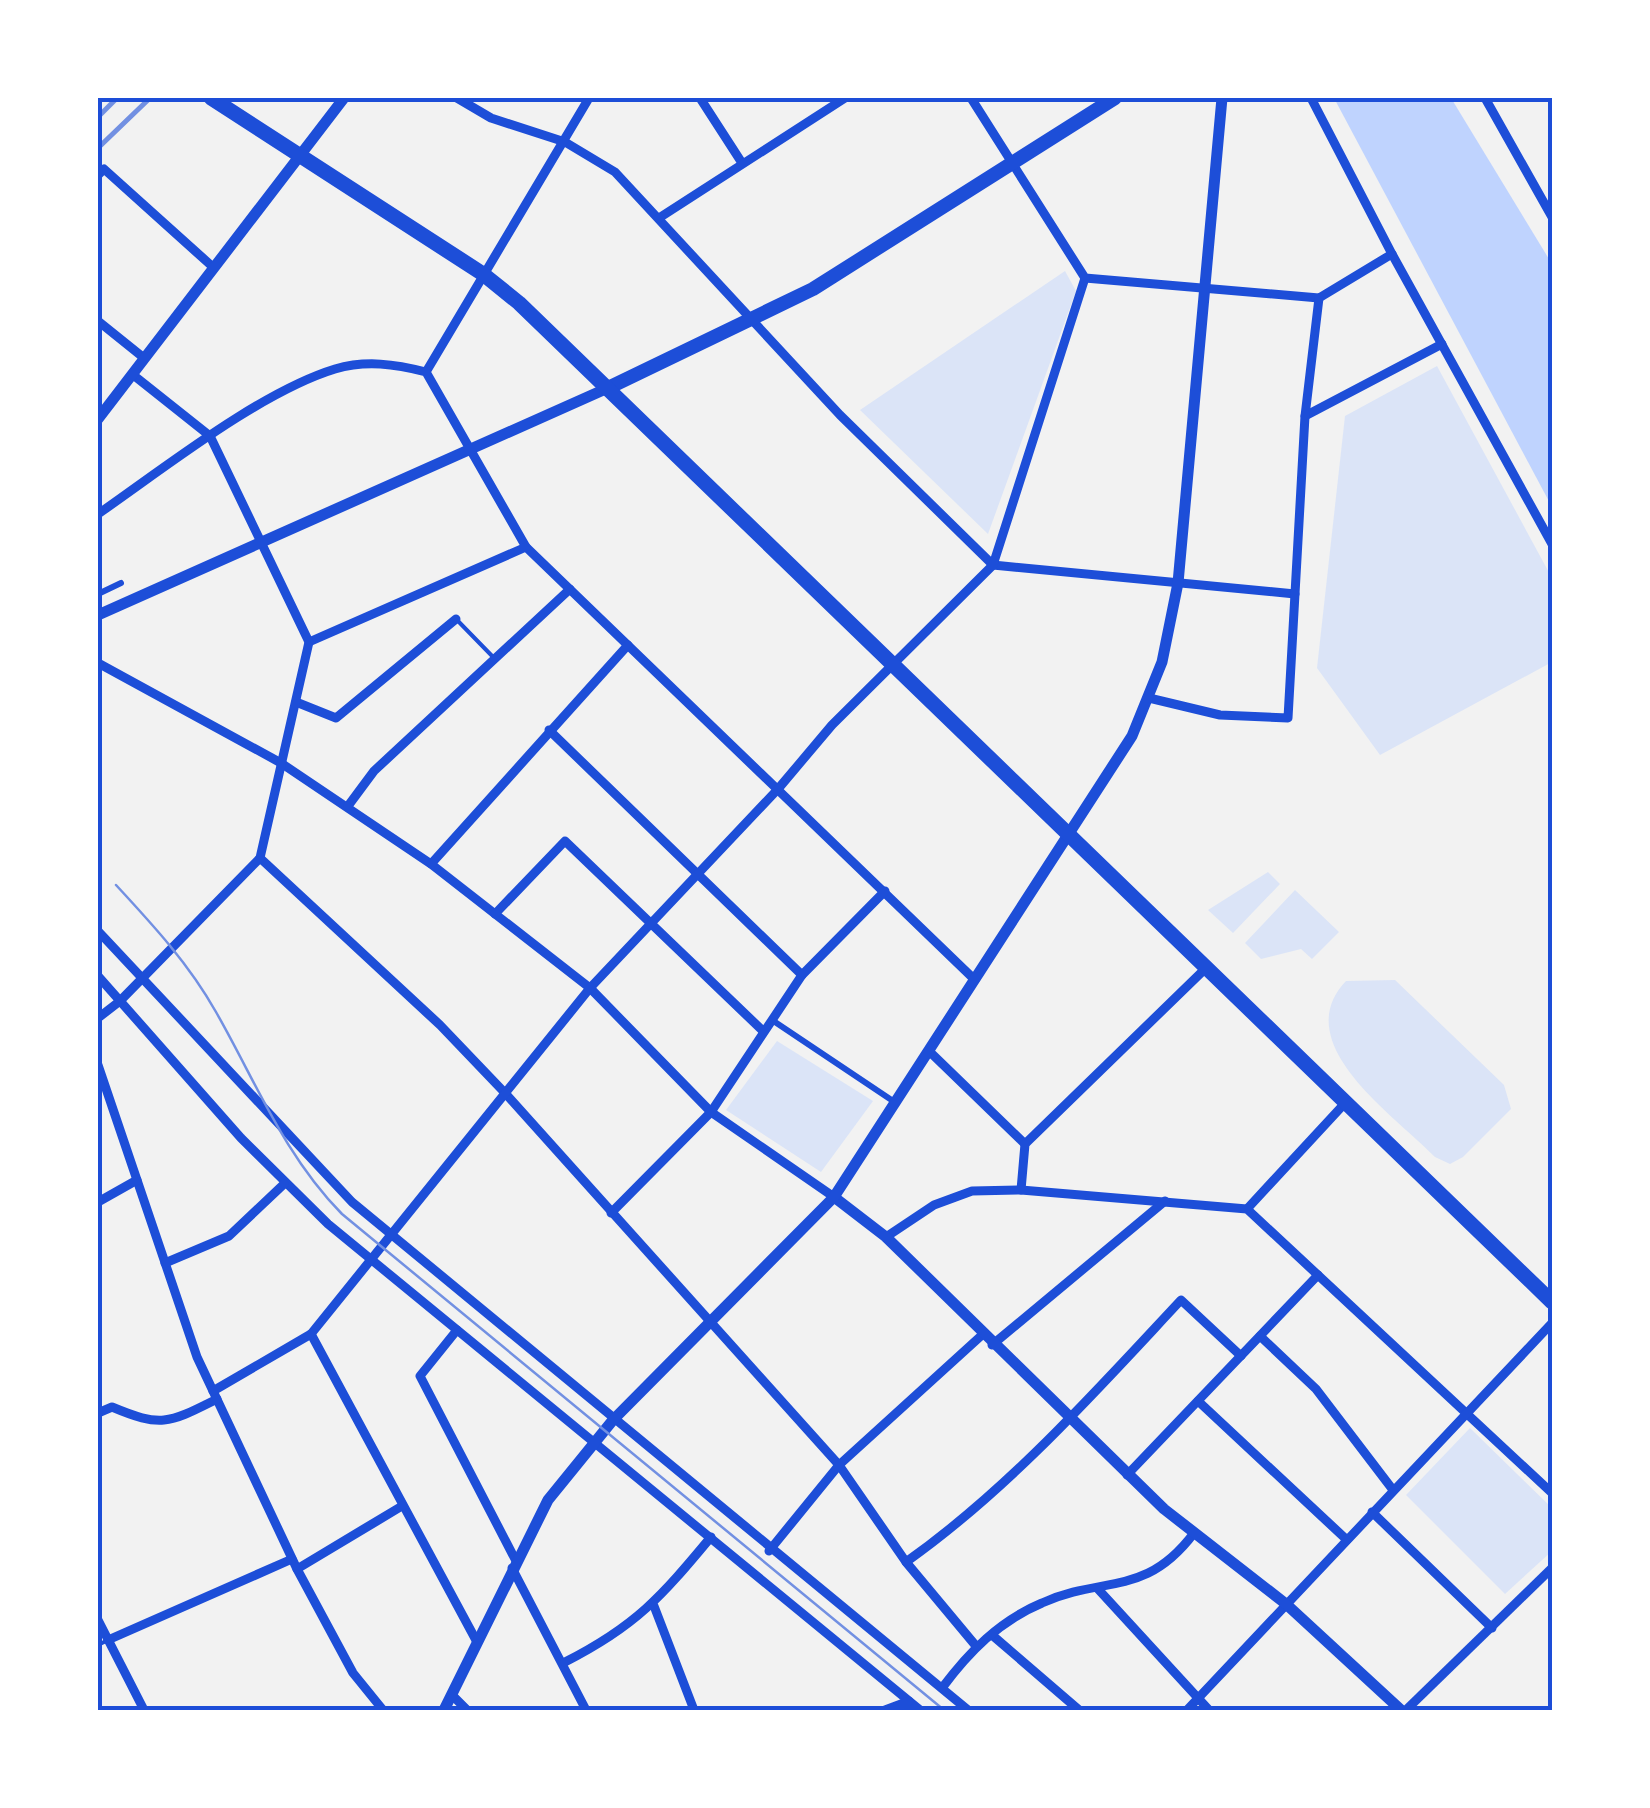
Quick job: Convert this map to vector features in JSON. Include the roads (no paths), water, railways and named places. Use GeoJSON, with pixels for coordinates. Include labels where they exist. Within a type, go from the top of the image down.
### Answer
{"type":"FeatureCollection","features":[{"type":"Feature","properties":{"kind":"highway"},"geometry":{"type":"LineString","coordinates":[[211,98],[483,274],[610,387],[1552,1302]]}},
{"type":"Feature","properties":{"kind":"main road"},"geometry":{"type":"LineString","coordinates":[[610,387],[813,289],[1115,98]]}},
{"type":"Feature","properties":{"kind":"street"},"geometry":{"type":"LineString","coordinates":[[98,419],[344,98]]}},
{"type":"Feature","properties":{"kind":"street"},"geometry":{"type":"LineString","coordinates":[[456,98],[491,118],[564,142],[615,172],[840,415],[993,565],[1295,594]]}},
{"type":"Feature","properties":{"kind":"street"},"geometry":{"type":"LineString","coordinates":[[426,372],[589,98]]}},
{"type":"Feature","properties":{"kind":"street"},"geometry":{"type":"LineString","coordinates":[[700,98],[742,164]]}},
{"type":"Feature","properties":{"kind":"street"},"geometry":{"type":"LineString","coordinates":[[659,218],[845,98]]}},
{"type":"Feature","properties":{"kind":"street"},"geometry":{"type":"LineString","coordinates":[[98,1413],[112,1407],[148,1422],[178,1419],[311,1334],[590,988],[778,789],[832,725],[993,565],[1085,278],[971,98]]}},
{"type":"Feature","properties":{"kind":"street"},"geometry":{"type":"LineString","coordinates":[[444,1710],[548,1500],[613,1420],[834,1196],[1132,736],[1166,645],[1178,583],[1222,98]]}},
{"type":"Feature","properties":{"kind":"street"},"geometry":{"type":"LineString","coordinates":[[1311,98],[1552,544]]}},
{"type":"Feature","properties":{"kind":"street"},"geometry":{"type":"LineString","coordinates":[[1485,98],[1552,217]]}},
{"type":"Feature","properties":{"kind":"street"},"geometry":{"type":"LineString","coordinates":[[98,175],[104,169],[214,268]]}},
{"type":"Feature","properties":{"kind":"street"},"geometry":{"type":"LineString","coordinates":[[1085,278],[1319,298],[1392,254]]}},
{"type":"Feature","properties":{"kind":"street"},"geometry":{"type":"LineString","coordinates":[[1149,698],[1220,715],[1288,718],[1305,416],[1319,298]]}},
{"type":"Feature","properties":{"kind":"street"},"geometry":{"type":"LineString","coordinates":[[98,322],[144,358]]}},
{"type":"Feature","properties":{"kind":"street"},"geometry":{"type":"LineString","coordinates":[[1305,416],[1442,344]]}},
{"type":"Feature","properties":{"kind":"street"},"geometry":{"type":"LineString","coordinates":[[98,514],[210,436],[337,368],[394,364],[426,372],[526,547],[975,980]]}},
{"type":"Feature","properties":{"kind":"street"},"geometry":{"type":"LineString","coordinates":[[98,1018],[120,1001],[260,858],[309,642],[264,540],[210,436],[132,374]]}},
{"type":"Feature","properties":{"kind":"street"},"geometry":{"type":"LineString","coordinates":[[99,613],[610,387]]}},
{"type":"Feature","properties":{"kind":"street"},"geometry":{"type":"LineString","coordinates":[[309,642],[526,547]]}},
{"type":"Feature","properties":{"kind":"street"},"geometry":{"type":"LineString","coordinates":[[98,594],[121,583]]}},
{"type":"Feature","properties":{"kind":"street"},"geometry":{"type":"LineString","coordinates":[[348,806],[374,771],[570,589]]}},
{"type":"Feature","properties":{"kind":"street"},"geometry":{"type":"LineString","coordinates":[[296,702],[336,718],[456,619]]}},
{"type":"Feature","properties":{"kind":"street"},"geometry":{"type":"LineString","coordinates":[[431,864],[628,646]]}},
{"type":"Feature","properties":{"kind":"street"},"geometry":{"type":"LineString","coordinates":[[98,663],[282,763],[348,806],[431,864],[590,988],[711,1112],[834,1196],[886,1238],[1128,1476],[1286,1604],[1403,1710],[1552,1568]]}},
{"type":"Feature","properties":{"kind":"street"},"geometry":{"type":"LineString","coordinates":[[549,730],[802,975]]}},
{"type":"Feature","properties":{"kind":"street"},"geometry":{"type":"LineString","coordinates":[[496,914],[565,841],[764,1031]]}},
{"type":"Feature","properties":{"kind":"street"},"geometry":{"type":"LineString","coordinates":[[260,858],[426,1012],[505,1092],[708,1324],[839,1465],[906,1562],[976,1646]]}},
{"type":"Feature","properties":{"kind":"street"},"geometry":{"type":"LineString","coordinates":[[611,1213],[711,1112],[802,975],[885,891]]}},
{"type":"Feature","properties":{"kind":"street"},"geometry":{"type":"LineString","coordinates":[[98,931],[308,1160],[390,1235],[769,1551],[968,1710]]}},
{"type":"Feature","properties":{"kind":"street"},"geometry":{"type":"LineString","coordinates":[[1021,1190],[1024,1144],[1207,968]]}},
{"type":"Feature","properties":{"kind":"street"},"geometry":{"type":"LineString","coordinates":[[98,976],[284,1184],[370,1260],[920,1710]]}},
{"type":"Feature","properties":{"kind":"street"},"geometry":{"type":"LineString","coordinates":[[772,1020],[897,1104]]}},
{"type":"Feature","properties":{"kind":"street"},"geometry":{"type":"LineString","coordinates":[[930,1052],[1024,1144]]}},
{"type":"Feature","properties":{"kind":"street"},"geometry":{"type":"LineString","coordinates":[[98,1065],[215,1395],[295,1564],[353,1673],[384,1710]]}},
{"type":"Feature","properties":{"kind":"street"},"geometry":{"type":"LineString","coordinates":[[1247,1209],[1346,1102]]}},
{"type":"Feature","properties":{"kind":"street"},"geometry":{"type":"LineString","coordinates":[[98,1202],[137,1180]]}},
{"type":"Feature","properties":{"kind":"street"},"geometry":{"type":"LineString","coordinates":[[166,1263],[229,1236],[284,1184]]}},
{"type":"Feature","properties":{"kind":"street"},"geometry":{"type":"LineString","coordinates":[[886,1238],[954,1196],[1021,1190],[1247,1209],[1552,1492]]}},
{"type":"Feature","properties":{"kind":"street"},"geometry":{"type":"LineString","coordinates":[[992,1345],[1164,1201]]}},
{"type":"Feature","properties":{"kind":"street"},"geometry":{"type":"LineString","coordinates":[[1128,1476],[1318,1275]]}},
{"type":"Feature","properties":{"kind":"street"},"geometry":{"type":"LineString","coordinates":[[906,1562],[950,1531],[1069,1420],[1181,1300],[1241,1356]]}},
{"type":"Feature","properties":{"kind":"street"},"geometry":{"type":"LineString","coordinates":[[1186,1710],[1552,1323]]}},
{"type":"Feature","properties":{"kind":"street"},"geometry":{"type":"LineString","coordinates":[[457,1330],[420,1376],[586,1710]]}},
{"type":"Feature","properties":{"kind":"street"},"geometry":{"type":"LineString","coordinates":[[311,1334],[477,1642]]}},
{"type":"Feature","properties":{"kind":"street"},"geometry":{"type":"LineString","coordinates":[[769,1551],[839,1465],[982,1335]]}},
{"type":"Feature","properties":{"kind":"street"},"geometry":{"type":"LineString","coordinates":[[1260,1336],[1316,1389],[1394,1490]]}},
{"type":"Feature","properties":{"kind":"street"},"geometry":{"type":"LineString","coordinates":[[1198,1401],[1347,1540]]}},
{"type":"Feature","properties":{"kind":"street"},"geometry":{"type":"LineString","coordinates":[[103,1642],[295,1564],[402,1506]]}},
{"type":"Feature","properties":{"kind":"street"},"geometry":{"type":"LineString","coordinates":[[1372,1512],[1492,1628]]}},
{"type":"Feature","properties":{"kind":"street"},"geometry":{"type":"LineString","coordinates":[[942,1688],[976,1646],[1041,1603],[1138,1580],[1173,1556],[1194,1533]]}},
{"type":"Feature","properties":{"kind":"street"},"geometry":{"type":"LineString","coordinates":[[565,1662],[606,1641],[654,1606],[711,1537]]}},
{"type":"Feature","properties":{"kind":"street"},"geometry":{"type":"LineString","coordinates":[[1098,1589],[1209,1710]]}},
{"type":"Feature","properties":{"kind":"street"},"geometry":{"type":"LineString","coordinates":[[654,1606],[694,1710]]}},
{"type":"Feature","properties":{"kind":"street"},"geometry":{"type":"LineString","coordinates":[[98,1620],[103,1642],[144,1710]]}},
{"type":"Feature","properties":{"kind":"street"},"geometry":{"type":"LineString","coordinates":[[992,1635],[1079,1710]]}},
{"type":"Feature","properties":{"kind":"street"},"geometry":{"type":"LineString","coordinates":[[452,1695],[467,1710]]}},
{"type":"Feature","properties":{"kind":"street"},"geometry":{"type":"LineString","coordinates":[[885,1710],[909,1701]]}},
{"type":"Feature","properties":{"kind":"lane"},"geometry":{"type":"LineString","coordinates":[[456,619],[496,659]]}},
{"type":"Feature","properties":{"kind":"water"},"geometry":{"type":"Polygon","coordinates":[[[1334,98],[1451,98],[1552,264],[1552,507],[1334,98]]]}},
{"type":"Feature","properties":{"kind":"tram line"},"geometry":{"type":"LineString","coordinates":[[116,885],[194,978],[287,1143],[342,1214],[944,1710]]}},
{"type":"Feature","properties":{"kind":"railway"},"geometry":{"type":"LineString","coordinates":[[98,117],[117,98]]}},
{"type":"Feature","properties":{"kind":"railway"},"geometry":{"type":"LineString","coordinates":[[98,148],[150,98]]}}]}
